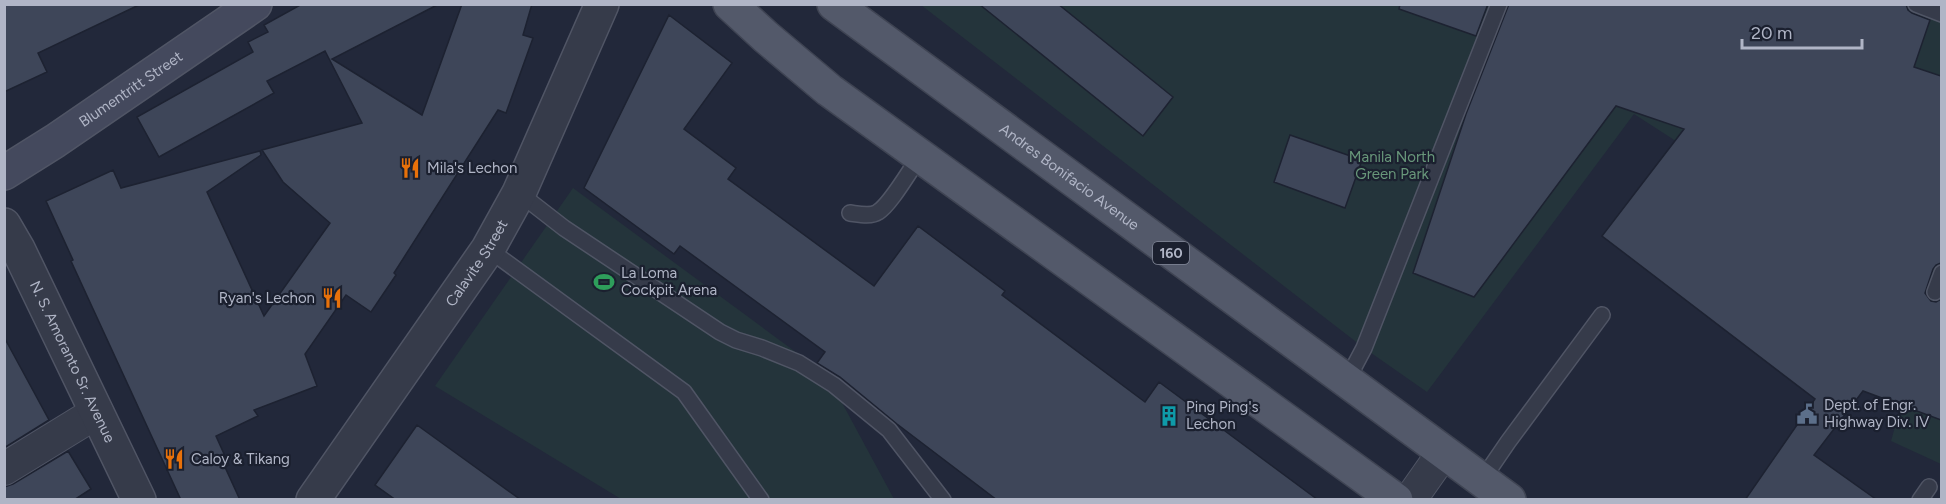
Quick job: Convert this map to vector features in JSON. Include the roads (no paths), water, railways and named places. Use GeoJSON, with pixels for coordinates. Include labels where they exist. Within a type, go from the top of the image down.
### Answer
{"type":"FeatureCollection","features":[{"type":"Feature","properties":{"kind":"main road","name":"Blumentritt Street"},"geometry":{"type":"LineString","coordinates":[[4,173],[55,141],[255,4]]}},
{"type":"Feature","properties":{"kind":"main road"},"geometry":{"type":"LineString","coordinates":[[730,4],[765,38],[829,90],[1396,500]]}},
{"type":"Feature","properties":{"kind":"main road","name":"Andres Bonifacio Avenue"},"geometry":{"type":"LineString","coordinates":[[834,4],[1509,500]]}},
{"type":"Feature","properties":{"kind":"street","name":"Calavite Street"},"geometry":{"type":"LineString","coordinates":[[313,500],[488,249],[519,193],[602,4]]}},
{"type":"Feature","properties":{"kind":"street","name":"N. S. Amoranto Sr. Avenue"},"geometry":{"type":"LineString","coordinates":[[4,225],[18,249],[139,500]]}},
{"type":"Feature","properties":{"kind":"street"},"geometry":{"type":"LineString","coordinates":[[4,469],[97,412]]}},
{"type":"Feature","properties":{"kind":"street"},"geometry":{"type":"LineString","coordinates":[[1410,500],[1443,453]]}},
{"type":"Feature","properties":{"kind":"lane"},"geometry":{"type":"LineString","coordinates":[[1346,382],[1364,348],[1499,4]]}},
{"type":"Feature","properties":{"kind":"lane"},"geometry":{"type":"LineString","coordinates":[[1916,4],[1941,14]]}},
{"type":"Feature","properties":{"kind":"lane"},"geometry":{"type":"LineString","coordinates":[[850,213],[870,215],[878,213],[896,192],[921,155]]}},
{"type":"Feature","properties":{"kind":"lane"},"geometry":{"type":"LineString","coordinates":[[519,193],[564,228],[720,332],[799,363],[834,385],[889,430],[943,500]]}},
{"type":"Feature","properties":{"kind":"lane"},"geometry":{"type":"LineString","coordinates":[[488,249],[684,392],[761,500]]}},
{"type":"Feature","properties":{"kind":"lane"},"geometry":{"type":"LineString","coordinates":[[1935,292],[1941,273]]}},
{"type":"Feature","properties":{"kind":"lane"},"geometry":{"type":"LineString","coordinates":[[1482,480],[1602,315]]}},
{"type":"Feature","properties":{"kind":"place","name":"Mila's Lechon"},"geometry":{"type":"Point","coordinates":[410,168]}},
{"type":"Feature","properties":{"kind":"place","name":"La Loma Cockpit Arena"},"geometry":{"type":"Point","coordinates":[604,282]}},
{"type":"Feature","properties":{"kind":"place","name":"Ryan's Lechon"},"geometry":{"type":"Point","coordinates":[332,298]}},
{"type":"Feature","properties":{"kind":"place","name":"Dept. of Engr. Highway Div. IV"},"geometry":{"type":"Point","coordinates":[1807,414]}},
{"type":"Feature","properties":{"kind":"place","name":"Ping Ping's Lechon"},"geometry":{"type":"Point","coordinates":[1169,416]}},
{"type":"Feature","properties":{"kind":"place","name":"Caloy & Tikang"},"geometry":{"type":"Point","coordinates":[174,459]}},
{"type":"Feature","properties":{"kind":"park label","name":"Manila North Green Park"},"geometry":{"type":"Point","coordinates":[1392,166]}}]}
